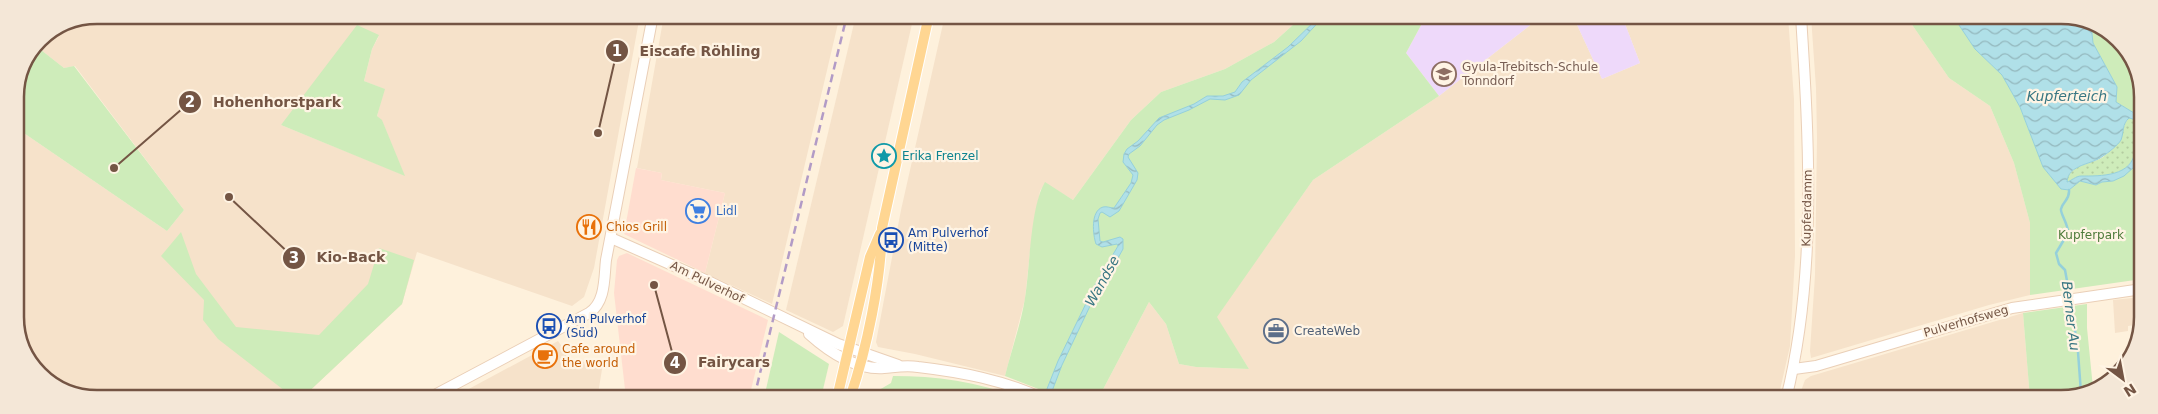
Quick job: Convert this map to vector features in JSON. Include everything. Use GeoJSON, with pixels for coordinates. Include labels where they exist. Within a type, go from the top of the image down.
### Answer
{"type":"FeatureCollection","features":[{"type":"Feature","properties":{"kind":"main road"},"geometry":{"type":"LineString","coordinates":[[839,390],[870,257],[882,228],[928,24]]}},
{"type":"Feature","properties":{"kind":"main road"},"geometry":{"type":"LineString","coordinates":[[852,390],[882,258],[882,228]]}},
{"type":"Feature","properties":{"kind":"street"},"geometry":{"type":"LineString","coordinates":[[444,390],[563,325],[589,313],[597,306],[602,293],[651,24]]}},
{"type":"Feature","properties":{"kind":"street","name":"Kupferdamm"},"geometry":{"type":"LineString","coordinates":[[1788,390],[1794,369],[1803,299],[1807,201],[1808,122],[1802,24]]}},
{"type":"Feature","properties":{"kind":"street","name":"Am Pulverhof"},"geometry":{"type":"LineString","coordinates":[[611,238],[803,328],[898,366]]}},
{"type":"Feature","properties":{"kind":"street","name":"Pulverhofsweg"},"geometry":{"type":"LineString","coordinates":[[1794,369],[1816,366],[1992,313],[2069,298],[2134,290]]}},
{"type":"Feature","properties":{"kind":"street","name":"Am Pulverhof"},"geometry":{"type":"LineString","coordinates":[[803,328],[821,345],[859,364],[883,368],[914,366],[965,374],[1020,390]]}},
{"type":"Feature","properties":{"kind":"shaded area"},"geometry":{"type":"Polygon","coordinates":[[[638,24],[594,268],[584,297],[572,306],[417,252],[402,304],[311,390],[87,390],[69,385],[56,378],[39,362],[29,345],[24,317],[24,133],[167,231],[184,210],[75,66],[64,68],[41,50],[56,36],[69,29],[83,25],[638,24]],[[379,36],[281,125],[404,175],[382,121],[377,116],[384,89],[364,81],[372,49],[379,36]]]}},
{"type":"Feature","properties":{"kind":"shaded area"},"geometry":{"type":"Polygon","coordinates":[[[662,24],[838,24],[772,304],[705,273],[725,193],[661,180],[662,173],[637,168],[662,24]]]}},
{"type":"Feature","properties":{"kind":"shaded area"},"geometry":{"type":"Polygon","coordinates":[[[854,24],[912,24],[843,326],[833,332],[786,310],[854,24]]]}},
{"type":"Feature","properties":{"kind":"shaded area"},"geometry":{"type":"Polygon","coordinates":[[[943,24],[1294,24],[1274,42],[1225,69],[1161,92],[1131,120],[1073,200],[1045,183],[1040,191],[1030,251],[1025,299],[1005,376],[878,347],[876,342],[901,210],[943,24]]]}},
{"type":"Feature","properties":{"kind":"shaded area","name":"Gyula-Trebitsch-Schule Tonndorf"},"geometry":{"type":"Polygon","coordinates":[[[1422,24],[1532,24],[1439,96],[1406,53],[1422,24]]]}},
{"type":"Feature","properties":{"kind":"shaded area"},"geometry":{"type":"Polygon","coordinates":[[[1532,24],[1577,24],[1602,79],[1640,63],[1625,24],[1789,24],[1794,99],[1795,256],[1790,346],[1780,390],[1103,390],[1149,302],[1166,324],[1179,364],[1196,367],[1249,369],[1216,317],[1313,180],[1439,96],[1532,24]]]}},
{"type":"Feature","properties":{"kind":"shaded area","name":"Gyula-Trebitsch-Schule Tonndorf"},"geometry":{"type":"Polygon","coordinates":[[[1577,24],[1625,24],[1640,63],[1602,79],[1577,24]]]}},
{"type":"Feature","properties":{"kind":"shaded area"},"geometry":{"type":"Polygon","coordinates":[[[1812,24],[1912,24],[1949,78],[1990,106],[2014,163],[2030,223],[2030,295],[1989,305],[1811,358],[1815,275],[1816,88],[1812,24]]]}},
{"type":"Feature","properties":{"kind":"shaded area"},"geometry":{"type":"Polygon","coordinates":[[[636,168],[662,173],[661,180],[725,193],[705,273],[624,234],[636,168]]]}},
{"type":"Feature","properties":{"kind":"shaded area"},"geometry":{"type":"Polygon","coordinates":[[[627,253],[768,320],[751,390],[625,390],[614,293],[619,256],[627,253]]]}},
{"type":"Feature","properties":{"kind":"shaded area"},"geometry":{"type":"Polygon","coordinates":[[[2134,298],[2134,325],[2128,326],[2128,331],[2115,333],[2113,300],[2134,298]]]}},
{"type":"Feature","properties":{"kind":"shaded area"},"geometry":{"type":"Polygon","coordinates":[[[2023,313],[2029,390],[1801,390],[1805,380],[1811,376],[2023,313]]]}},
{"type":"Feature","properties":{"kind":"shaded area"},"geometry":{"type":"Polygon","coordinates":[[[558,341],[572,361],[603,363],[599,390],[467,390],[558,341]]]}},
{"type":"Feature","properties":{"kind":"green space"},"geometry":{"type":"Polygon","coordinates":[[[1294,24],[1422,24],[1406,53],[1439,96],[1313,180],[1217,317],[1249,369],[1196,367],[1179,364],[1166,324],[1149,302],[1103,390],[1041,390],[1005,376],[1023,308],[1036,206],[1045,182],[1073,200],[1131,120],[1161,92],[1225,69],[1274,42],[1294,24]]]}},
{"type":"Feature","properties":{"kind":"green space","name":"Kupferpark"},"geometry":{"type":"Polygon","coordinates":[[[1912,24],[1958,24],[1975,49],[2002,75],[2020,107],[2043,167],[2061,189],[2069,190],[2080,181],[2096,185],[2102,182],[2113,181],[2134,167],[2134,280],[2030,295],[2030,223],[2014,163],[1990,106],[1949,78],[1912,24]]]}},
{"type":"Feature","properties":{"kind":"green space"},"geometry":{"type":"Polygon","coordinates":[[[357,25],[379,35],[372,49],[364,81],[385,89],[377,116],[382,120],[405,176],[281,125],[357,25]]]}},
{"type":"Feature","properties":{"kind":"green space"},"geometry":{"type":"Polygon","coordinates":[[[2092,31],[2109,42],[2124,60],[2133,83],[2134,113],[2116,102],[2117,87],[2093,43],[2092,31]]]}},
{"type":"Feature","properties":{"kind":"green space"},"geometry":{"type":"Polygon","coordinates":[[[41,50],[64,68],[74,66],[184,210],[167,231],[24,133],[25,83],[29,69],[41,50]]]}},
{"type":"Feature","properties":{"kind":"green space"},"geometry":{"type":"Polygon","coordinates":[[[2129,118],[2133,119],[2134,122],[2134,157],[2125,169],[2091,178],[2079,176],[2066,183],[2071,172],[2098,160],[2115,147],[2120,140],[2125,123],[2129,118]]]}},
{"type":"Feature","properties":{"kind":"green space"},"geometry":{"type":"Polygon","coordinates":[[[181,232],[196,274],[236,327],[319,335],[368,284],[379,248],[414,260],[402,304],[311,390],[284,390],[218,339],[203,320],[204,300],[161,256],[181,232]]]}},
{"type":"Feature","properties":{"kind":"green space"},"geometry":{"type":"Polygon","coordinates":[[[2087,304],[2087,328],[2093,383],[2075,389],[2029,390],[2023,313],[2087,304]]]}},
{"type":"Feature","properties":{"kind":"green space"},"geometry":{"type":"Polygon","coordinates":[[[779,332],[829,364],[823,390],[766,390],[779,332]]]}},
{"type":"Feature","properties":{"kind":"green space"},"geometry":{"type":"Polygon","coordinates":[[[893,376],[926,377],[959,381],[997,390],[879,390],[891,383],[893,376]]]}},
{"type":"Feature","properties":{"kind":"water","name":"Wandse"},"geometry":{"type":"Polygon","coordinates":[[[1312,24],[1317,24],[1301,41],[1251,80],[1239,95],[1225,100],[1210,99],[1164,120],[1157,125],[1140,146],[1129,154],[1128,157],[1138,173],[1137,180],[1119,211],[1110,217],[1102,212],[1098,219],[1100,241],[1103,242],[1120,237],[1123,239],[1123,249],[1100,285],[1062,365],[1052,390],[1047,390],[1058,361],[1095,285],[1118,246],[1117,244],[1102,247],[1096,244],[1094,218],[1099,209],[1103,207],[1114,208],[1131,183],[1133,175],[1123,162],[1127,149],[1138,141],[1159,118],[1194,104],[1207,96],[1223,96],[1235,92],[1242,82],[1288,47],[1312,24]]]}},
{"type":"Feature","properties":{"kind":"water","name":"Kupferteich"},"geometry":{"type":"Polygon","coordinates":[[[1958,24],[2071,24],[2092,31],[2093,43],[2117,87],[2116,102],[2134,113],[2134,123],[2133,119],[2129,118],[2124,125],[2121,140],[2108,153],[2076,168],[2068,176],[2067,182],[2079,176],[2106,175],[2122,170],[2133,159],[2134,154],[2134,167],[2124,176],[2113,181],[2102,182],[2096,185],[2080,181],[2069,190],[2061,189],[2043,167],[2020,107],[2002,75],[1975,49],[1958,24]]]}},
{"type":"Feature","properties":{"kind":"waterway","name":"Berner Au"},"geometry":{"type":"LineString","coordinates":[[2069,190],[2061,209],[2068,233],[2056,253],[2059,264],[2065,270],[2070,297]]}},
{"type":"Feature","properties":{"kind":"waterway","name":"Berner Au"},"geometry":{"type":"LineString","coordinates":[[2071,302],[2081,387]]}},
{"type":"Feature","properties":{"kind":"railway"},"geometry":{"type":"LineString","coordinates":[[756,390],[845,24]]}},
{"type":"Feature","properties":{"kind":"place","name":"Gyula-Trebitsch-Schule Tonndorf"},"geometry":{"type":"Point","coordinates":[1444,74]}},
{"type":"Feature","properties":{"kind":"place","name":"Eiscafe Röhling"},"geometry":{"type":"Point","coordinates":[598,133]}},
{"type":"Feature","properties":{"kind":"place","name":"Erika Frenzel"},"geometry":{"type":"Point","coordinates":[884,156]}},
{"type":"Feature","properties":{"kind":"place","name":"Hohenhorstpark"},"geometry":{"type":"Point","coordinates":[114,168]}},
{"type":"Feature","properties":{"kind":"place","name":"Kio-Back"},"geometry":{"type":"Point","coordinates":[229,197]}},
{"type":"Feature","properties":{"kind":"place","name":"Lidl"},"geometry":{"type":"Point","coordinates":[698,211]}},
{"type":"Feature","properties":{"kind":"place","name":"Chios Grill"},"geometry":{"type":"Point","coordinates":[589,227]}},
{"type":"Feature","properties":{"kind":"place","name":"Am Pulverhof (Mitte)"},"geometry":{"type":"Point","coordinates":[891,240]}},
{"type":"Feature","properties":{"kind":"place","name":"Fairycars"},"geometry":{"type":"Point","coordinates":[654,285]}},
{"type":"Feature","properties":{"kind":"place","name":"Am Pulverhof (Süd)"},"geometry":{"type":"Point","coordinates":[549,326]}},
{"type":"Feature","properties":{"kind":"place","name":"CreateWeb"},"geometry":{"type":"Point","coordinates":[1276,331]}},
{"type":"Feature","properties":{"kind":"place","name":"Cafe around the world"},"geometry":{"type":"Point","coordinates":[545,356]}}]}
